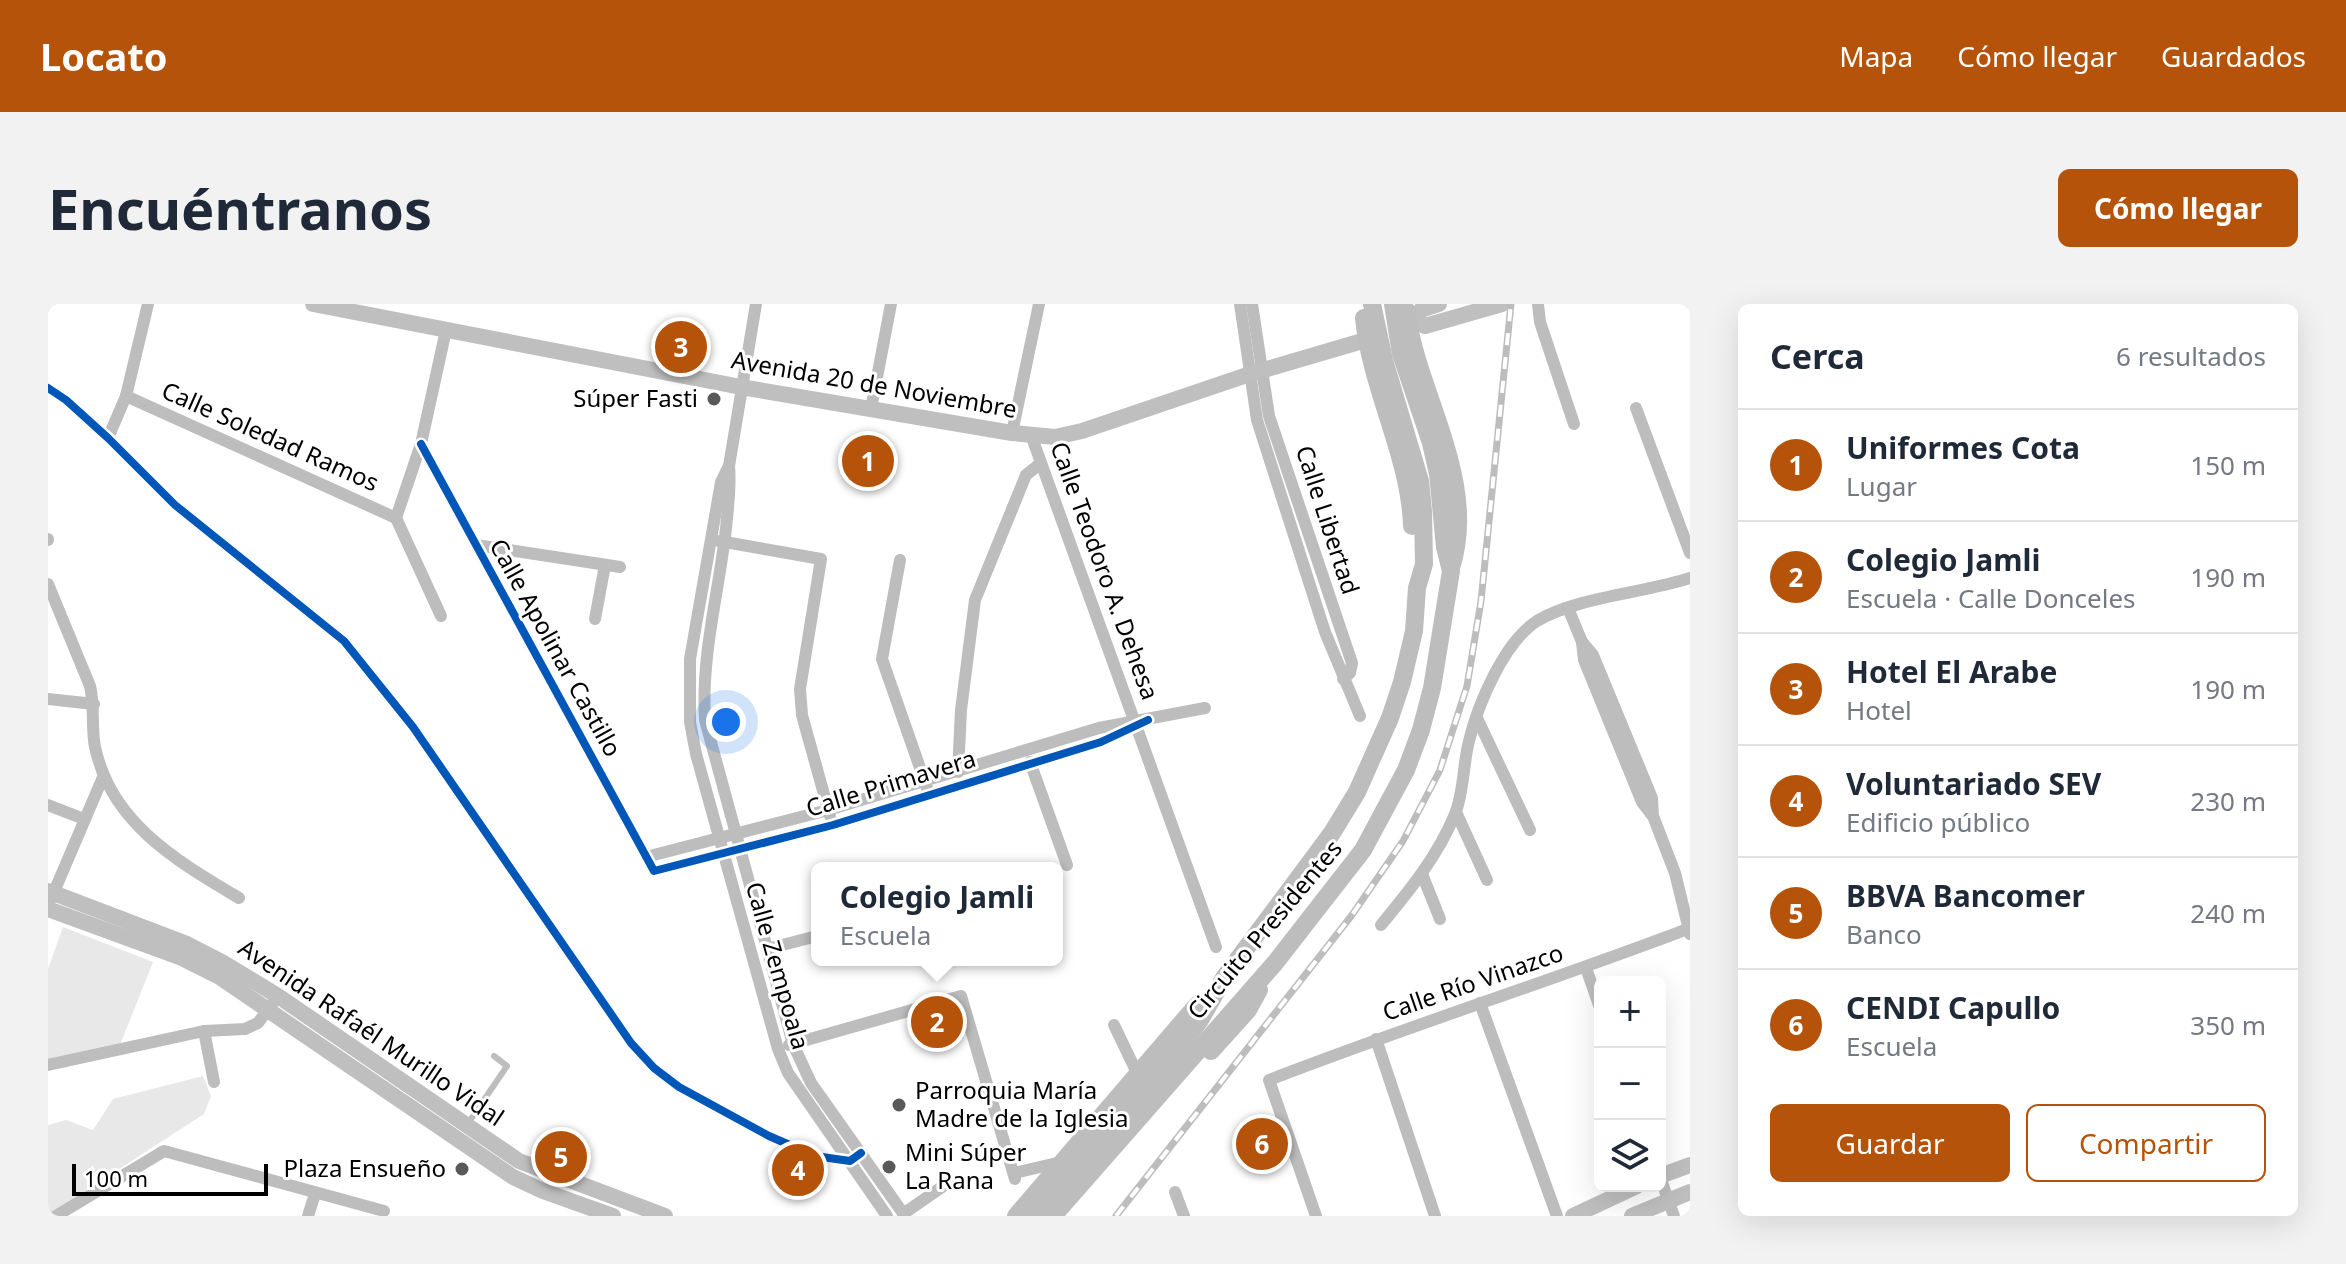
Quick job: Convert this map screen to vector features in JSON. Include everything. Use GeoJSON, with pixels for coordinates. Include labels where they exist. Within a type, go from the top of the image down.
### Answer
{"type":"FeatureCollection","features":[{"type":"Feature","properties":{"kind":"main road","name":"Avenida 20 de Noviembre"},"geometry":{"type":"LineString","coordinates":[[313,304],[741,387],[1012,433],[1055,437],[1082,431],[1255,372],[1368,340],[1408,324],[1421,310],[1439,304]]}},
{"type":"Feature","properties":{"kind":"main road"},"geometry":{"type":"LineString","coordinates":[[1362,304],[1368,340],[1406,481],[1417,588]]}},
{"type":"Feature","properties":{"kind":"main road"},"geometry":{"type":"LineString","coordinates":[[1372,304],[1392,357]]}},
{"type":"Feature","properties":{"kind":"main road"},"geometry":{"type":"LineString","coordinates":[[1392,357],[1393,304]]}},
{"type":"Feature","properties":{"kind":"main road"},"geometry":{"type":"LineString","coordinates":[[1405,304],[1408,324],[1453,471],[1458,546],[1451,571]]}},
{"type":"Feature","properties":{"kind":"main road","name":"Avenida 20 de Noviembre"},"geometry":{"type":"LineString","coordinates":[[1408,324],[1425,326],[1502,304]]}},
{"type":"Feature","properties":{"kind":"main road","name":"Circuito Presidentes"},"geometry":{"type":"LineString","coordinates":[[1022,1216],[1275,963],[1363,850],[1406,770],[1432,688],[1451,571],[1445,547],[1435,458],[1392,357]]}},
{"type":"Feature","properties":{"kind":"main road","name":"Circuito Presidentes"},"geometry":{"type":"LineString","coordinates":[[1053,1216],[1178,1060],[1224,978],[1332,833],[1375,754],[1402,682],[1414,631],[1417,588],[1424,564],[1420,481],[1392,357]]}},
{"type":"Feature","properties":{"kind":"main road","name":"Avenida Rafaél Murillo Vidal"},"geometry":{"type":"LineString","coordinates":[[49,902],[187,944],[222,962],[273,1003],[513,1177],[613,1216]]}},
{"type":"Feature","properties":{"kind":"main road"},"geometry":{"type":"LineString","coordinates":[[1064,1216],[1248,1010],[1275,963]]}},
{"type":"Feature","properties":{"kind":"main road"},"geometry":{"type":"LineString","coordinates":[[1022,1216],[1064,1161],[1191,1012],[1224,978]]}},
{"type":"Feature","properties":{"kind":"main road","name":"Avenida Rafaél Murillo Vidal"},"geometry":{"type":"LineString","coordinates":[[273,1003],[519,1161],[665,1216]]}},
{"type":"Feature","properties":{"kind":"main road"},"geometry":{"type":"LineString","coordinates":[[1666,1174],[1690,1165]]}},
{"type":"Feature","properties":{"kind":"main road"},"geometry":{"type":"LineString","coordinates":[[1573,1216],[1624,1192]]}},
{"type":"Feature","properties":{"kind":"main road"},"geometry":{"type":"LineString","coordinates":[[1632,1216],[1671,1208],[1690,1192]]}},
{"type":"Feature","properties":{"kind":"street"},"geometry":{"type":"LineString","coordinates":[[108,438],[126,396],[148,304]]}},
{"type":"Feature","properties":{"kind":"street","name":"Calle Zempoala"},"geometry":{"type":"LineString","coordinates":[[756,304],[729,466],[731,484],[690,659],[690,722],[696,754],[778,1049],[798,1090],[904,1215]]}},
{"type":"Feature","properties":{"kind":"street"},"geometry":{"type":"LineString","coordinates":[[871,409],[891,304]]}},
{"type":"Feature","properties":{"kind":"street"},"geometry":{"type":"LineString","coordinates":[[1012,433],[1039,304]]}},
{"type":"Feature","properties":{"kind":"street"},"geometry":{"type":"LineString","coordinates":[[1240,304],[1255,372]]}},
{"type":"Feature","properties":{"kind":"street"},"geometry":{"type":"LineString","coordinates":[[1252,304],[1255,372]]}},
{"type":"Feature","properties":{"kind":"street"},"geometry":{"type":"LineString","coordinates":[[1538,304],[1540,322],[1574,424]]}},
{"type":"Feature","properties":{"kind":"street"},"geometry":{"type":"LineString","coordinates":[[441,616],[396,518],[421,444],[446,330]]}},
{"type":"Feature","properties":{"kind":"street","name":"Calle Libertad"},"geometry":{"type":"LineString","coordinates":[[1255,372],[1263,418],[1325,632],[1360,716]]}},
{"type":"Feature","properties":{"kind":"street"},"geometry":{"type":"LineString","coordinates":[[48,388],[108,438],[175,505],[344,641],[422,740],[631,1043],[654,1068],[679,1087],[769,1136],[815,1156],[855,1157]]}},
{"type":"Feature","properties":{"kind":"street","name":"Calle Soledad Ramos"},"geometry":{"type":"LineString","coordinates":[[126,396],[396,518]]}},
{"type":"Feature","properties":{"kind":"street"},"geometry":{"type":"LineString","coordinates":[[1636,408],[1690,553]]}},
{"type":"Feature","properties":{"kind":"street","name":"Calle Teodoro A. Dehesa"},"geometry":{"type":"LineString","coordinates":[[1031,435],[1139,722],[1216,947]]}},
{"type":"Feature","properties":{"kind":"street","name":"Calle Apolinar Castillo"},"geometry":{"type":"LineString","coordinates":[[421,444],[654,871]]}},
{"type":"Feature","properties":{"kind":"street"},"geometry":{"type":"LineString","coordinates":[[958,772],[961,710],[975,600],[1026,475],[1041,463]]}},
{"type":"Feature","properties":{"kind":"street"},"geometry":{"type":"LineString","coordinates":[[718,541],[821,559],[800,689],[802,715],[833,825]]}},
{"type":"Feature","properties":{"kind":"street","name":"Calle Zempoala"},"geometry":{"type":"LineString","coordinates":[[718,541],[703,689],[705,720],[712,751],[793,1044],[811,1083],[887,1216]]}},
{"type":"Feature","properties":{"kind":"street"},"geometry":{"type":"LineString","coordinates":[[476,545],[620,567]]}},
{"type":"Feature","properties":{"kind":"street"},"geometry":{"type":"LineString","coordinates":[[900,560],[882,659],[930,794]]}},
{"type":"Feature","properties":{"kind":"street"},"geometry":{"type":"LineString","coordinates":[[595,619],[605,565]]}},
{"type":"Feature","properties":{"kind":"street"},"geometry":{"type":"LineString","coordinates":[[1381,925],[1422,874],[1456,812],[1469,740],[1495,675],[1521,633],[1539,620],[1568,608],[1690,578]]}},
{"type":"Feature","properties":{"kind":"street"},"geometry":{"type":"LineString","coordinates":[[48,584],[90,686],[94,704],[94,744],[103,777],[151,842],[239,898]]}},
{"type":"Feature","properties":{"kind":"street"},"geometry":{"type":"LineString","coordinates":[[1568,608],[1582,642],[1593,655],[1652,798],[1653,816],[1675,873],[1689,930]]}},
{"type":"Feature","properties":{"kind":"street"},"geometry":{"type":"LineString","coordinates":[[48,699],[94,704]]}},
{"type":"Feature","properties":{"kind":"street"},"geometry":{"type":"LineString","coordinates":[[1139,722],[1205,708]]}},
{"type":"Feature","properties":{"kind":"street"},"geometry":{"type":"LineString","coordinates":[[1477,718],[1530,830]]}},
{"type":"Feature","properties":{"kind":"street","name":"Calle Primavera"},"geometry":{"type":"LineString","coordinates":[[654,871],[833,825],[1101,742],[1139,722]]}},
{"type":"Feature","properties":{"kind":"street","name":"Calle Primavera"},"geometry":{"type":"LineString","coordinates":[[646,857],[828,810],[1099,728],[1139,722]]}},
{"type":"Feature","properties":{"kind":"street"},"geometry":{"type":"LineString","coordinates":[[1030,762],[1067,865]]}},
{"type":"Feature","properties":{"kind":"street"},"geometry":{"type":"LineString","coordinates":[[49,902],[103,777]]}},
{"type":"Feature","properties":{"kind":"street"},"geometry":{"type":"LineString","coordinates":[[48,805],[84,819]]}},
{"type":"Feature","properties":{"kind":"street"},"geometry":{"type":"LineString","coordinates":[[1456,812],[1487,880]]}},
{"type":"Feature","properties":{"kind":"street"},"geometry":{"type":"LineString","coordinates":[[1422,874],[1440,919]]}},
{"type":"Feature","properties":{"kind":"street","name":"Calle Río Vinazco"},"geometry":{"type":"LineString","coordinates":[[1316,1216],[1269,1080],[1376,1039],[1689,930]]}},
{"type":"Feature","properties":{"kind":"street"},"geometry":{"type":"LineString","coordinates":[[767,949],[811,938]]}},
{"type":"Feature","properties":{"kind":"street"},"geometry":{"type":"LineString","coordinates":[[1586,968],[1594,991]]}},
{"type":"Feature","properties":{"kind":"street"},"geometry":{"type":"LineString","coordinates":[[778,1049],[961,996],[1015,1176],[1064,1161]]}},
{"type":"Feature","properties":{"kind":"street"},"geometry":{"type":"LineString","coordinates":[[48,1065],[204,1031],[245,1029],[258,1023],[273,1003]]}},
{"type":"Feature","properties":{"kind":"street"},"geometry":{"type":"LineString","coordinates":[[1480,1003],[1557,1216]]}},
{"type":"Feature","properties":{"kind":"street"},"geometry":{"type":"LineString","coordinates":[[1114,1025],[1138,1075]]}},
{"type":"Feature","properties":{"kind":"street"},"geometry":{"type":"LineString","coordinates":[[204,1031],[214,1082]]}},
{"type":"Feature","properties":{"kind":"street"},"geometry":{"type":"LineString","coordinates":[[1376,1039],[1435,1216]]}},
{"type":"Feature","properties":{"kind":"street"},"geometry":{"type":"LineString","coordinates":[[56,1216],[164,1151],[384,1211]]}},
{"type":"Feature","properties":{"kind":"street"},"geometry":{"type":"LineString","coordinates":[[904,1215],[952,1180]]}},
{"type":"Feature","properties":{"kind":"street"},"geometry":{"type":"LineString","coordinates":[[1175,1192],[1184,1216]]}},
{"type":"Feature","properties":{"kind":"street"},"geometry":{"type":"LineString","coordinates":[[308,1216],[315,1194]]}},
{"type":"Feature","properties":{"kind":"lane"},"geometry":{"type":"LineString","coordinates":[[466,1126],[507,1066],[494,1056]]}},
{"type":"Feature","properties":{"kind":"shaded area"},"geometry":{"type":"Polygon","coordinates":[[[63,927],[153,962],[116,1055],[48,1068],[48,969],[63,927]]]}},
{"type":"Feature","properties":{"kind":"shaded area"},"geometry":{"type":"Polygon","coordinates":[[[203,1076],[211,1096],[204,1114],[48,1215],[48,1125],[66,1120],[93,1130],[113,1099],[203,1076]]]}},
{"type":"Feature","properties":{"kind":"railway"},"geometry":{"type":"LineString","coordinates":[[1116,1216],[1352,915],[1403,841],[1440,770],[1467,686],[1481,601],[1511,304]]}},
{"type":"Feature","properties":{"kind":"cycle path"},"geometry":{"type":"LineString","coordinates":[[48,388],[108,438],[175,505],[344,641],[413,727],[631,1043],[654,1068],[679,1087],[769,1136],[815,1156],[850,1161],[861,1153]]}},
{"type":"Feature","properties":{"kind":"cycle path"},"geometry":{"type":"LineString","coordinates":[[421,444],[654,871],[833,825],[1101,742],[1148,720]]}},
{"type":"Feature","properties":{"kind":"place","name":"Hotel El Arabe"},"geometry":{"type":"Point","coordinates":[681,347]}},
{"type":"Feature","properties":{"kind":"place","name":"Súper Fasti"},"geometry":{"type":"Point","coordinates":[714,399]}},
{"type":"Feature","properties":{"kind":"place","name":"Uniformes Cota"},"geometry":{"type":"Point","coordinates":[868,461]}},
{"type":"Feature","properties":{"kind":"place","name":"Colegio Jamli"},"geometry":{"type":"Point","coordinates":[937,1022]}},
{"type":"Feature","properties":{"kind":"place","name":"Parroquia María Madre de la Iglesia"},"geometry":{"type":"Point","coordinates":[899,1105]}},
{"type":"Feature","properties":{"kind":"place","name":"CENDI Capullo"},"geometry":{"type":"Point","coordinates":[1262,1144]}},
{"type":"Feature","properties":{"kind":"place","name":"BBVA Bancomer"},"geometry":{"type":"Point","coordinates":[561,1157]}},
{"type":"Feature","properties":{"kind":"place","name":"Mini Súper La Rana"},"geometry":{"type":"Point","coordinates":[889,1167]}},
{"type":"Feature","properties":{"kind":"place","name":"Plaza Ensueño"},"geometry":{"type":"Point","coordinates":[462,1169]}},
{"type":"Feature","properties":{"kind":"place","name":"Voluntariado SEV"},"geometry":{"type":"Point","coordinates":[798,1170]}}]}
